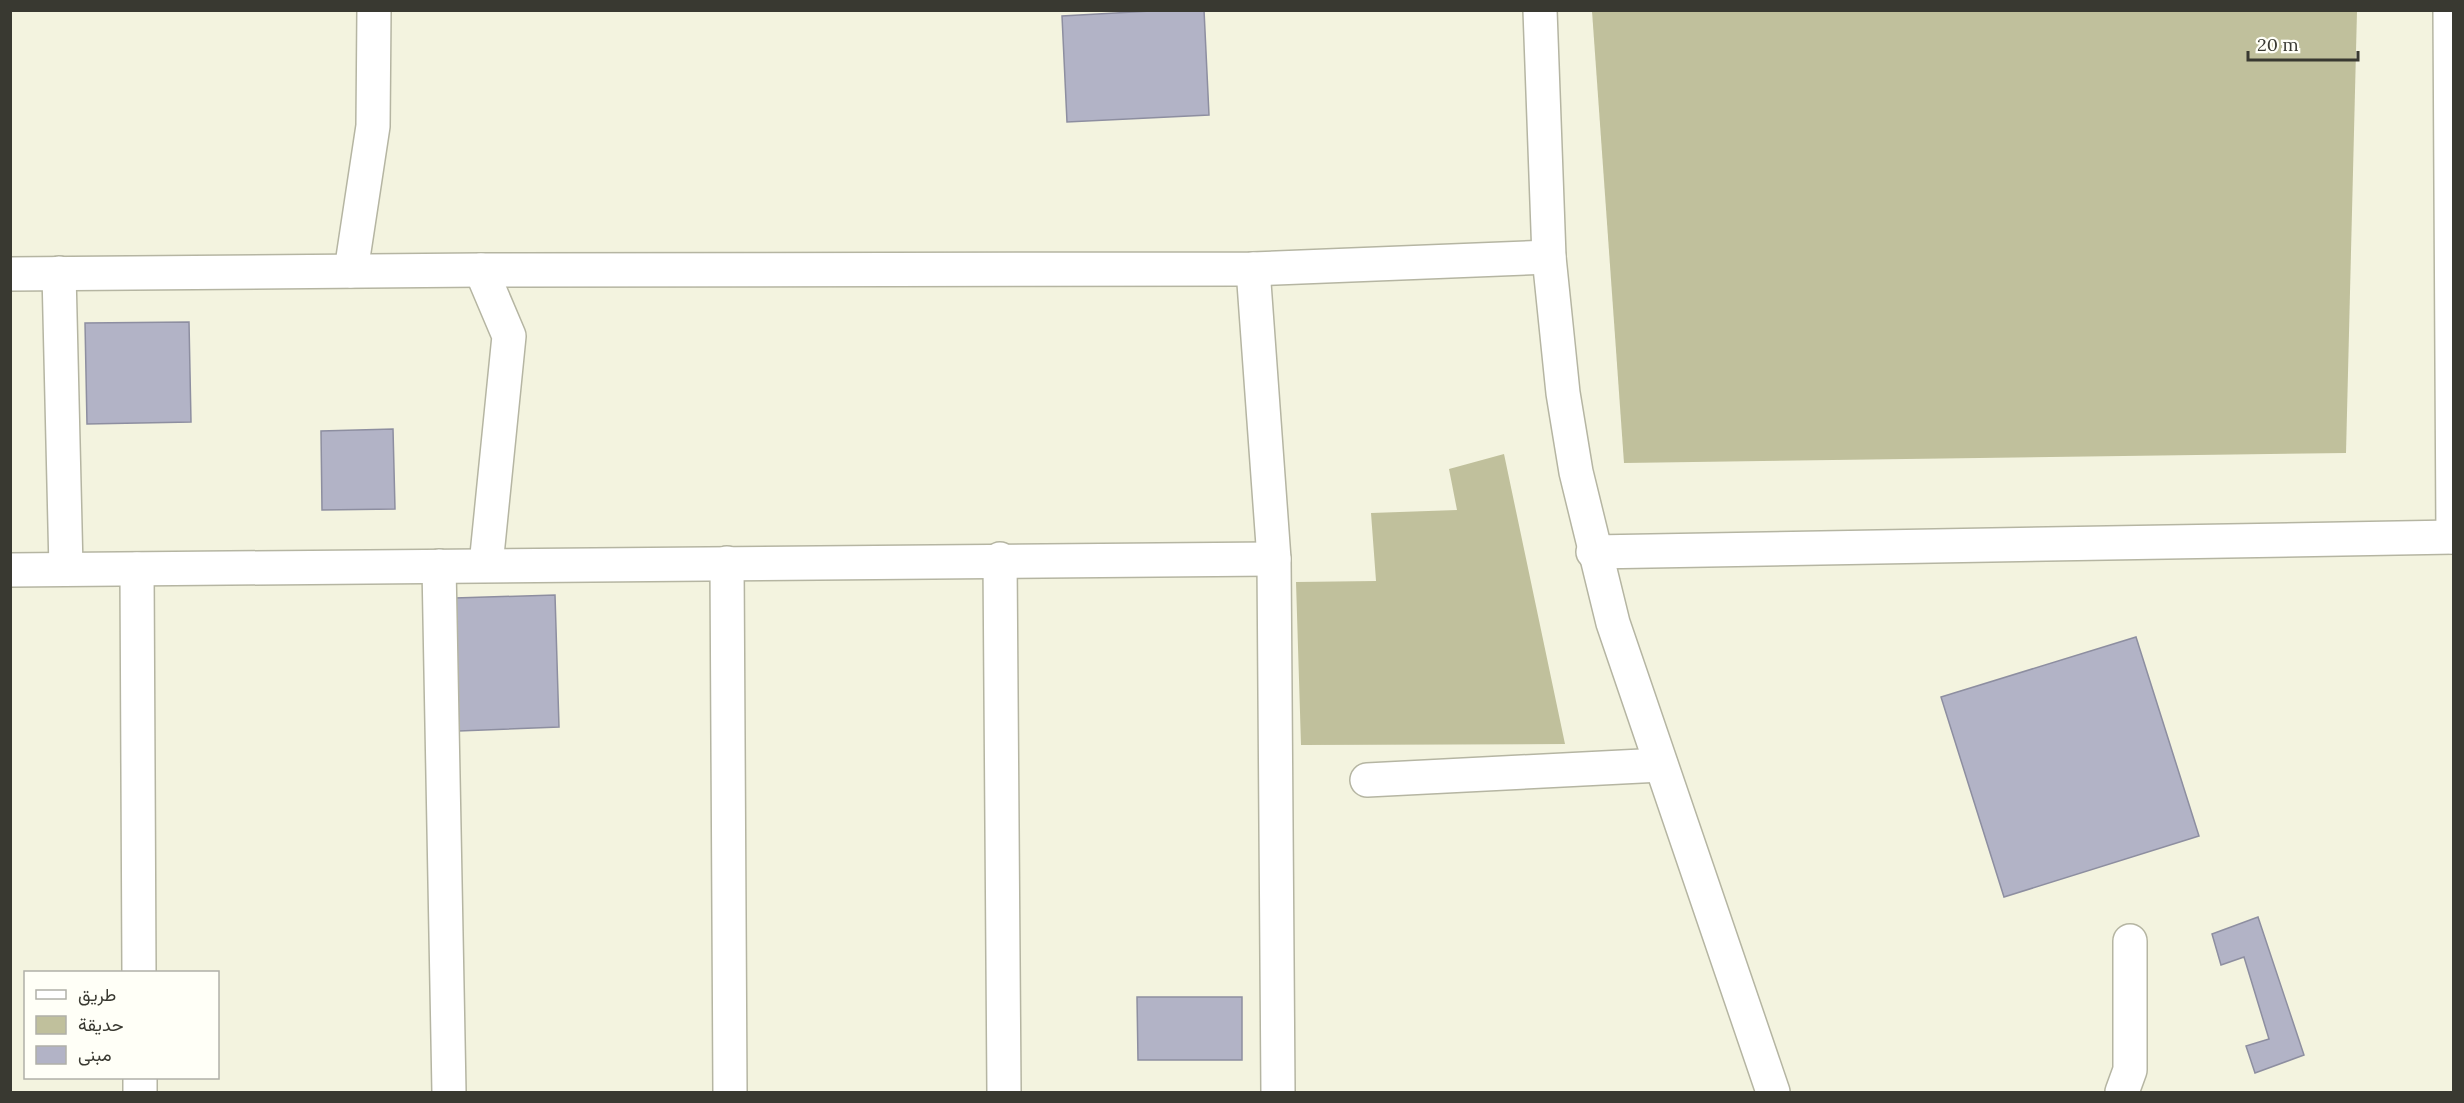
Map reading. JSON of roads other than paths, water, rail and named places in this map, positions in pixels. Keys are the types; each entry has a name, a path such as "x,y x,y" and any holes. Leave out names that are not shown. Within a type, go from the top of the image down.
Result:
{"street":[{"path":"351,272 373,126 374,10"},
{"path":"1540,10 1549,257 1563,393 1576,472 1593,552 1613,623 1773,1092"},
{"path":"1593,552 2453,537 2450,10"},
{"path":"10,274 481,270 1253,269 1549,257"},
{"path":"1253,269 1274,559 1278,1092"},
{"path":"481,270 509,336 486,565"},
{"path":"59,273 66,570"},
{"path":"10,570 1000,559 1274,559"},
{"path":"1000,559 1004,1092"},
{"path":"727,562 730,1092"},
{"path":"439,566 449,1092"},
{"path":"137,569 139,971"},
{"path":"1367,780 1661,765"},
{"path":"2122,1092 2130,1070 2130,941"}]}
